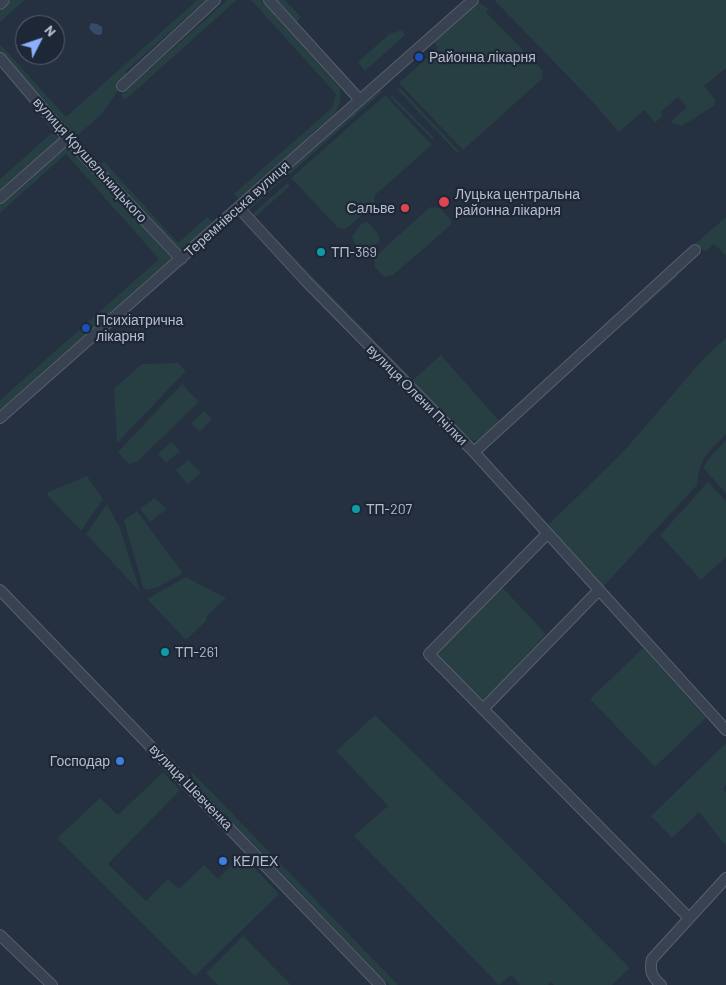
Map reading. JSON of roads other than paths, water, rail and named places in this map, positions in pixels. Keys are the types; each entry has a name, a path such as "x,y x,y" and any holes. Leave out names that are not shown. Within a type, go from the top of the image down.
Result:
{"street":[{"path":"0,4 4,0"},
{"path":"122,86 215,0"},
{"path":"268,0 360,100"},
{"name":"Теремнівська вулиця","path":"0,418 473,0"},
{"name":"вулиця Крушельницького","path":"0,58 68,138 180,259"},
{"path":"0,198 68,138"},
{"name":"вулиця Олени Пчілки","path":"239,208 306,281 474,452 695,250"},
{"path":"474,452 726,730"},
{"path":"547,534 429,654 689,918"},
{"name":"вулиця Шевченка","path":"0,590 380,985"},
{"path":"483,709 598,590"},
{"path":"661,985 652,976 650,967 652,959 726,878"},
{"path":"0,935 52,985"}],"water":[{"path":"91,23 102,27 102,34 98,35 93,32 89,27"}],"place":[{"name":"Районна лікарня","path":"419,57"},
{"name":"Луцька центральна районна лікарня","path":"444,202"},
{"name":"Сальве","path":"405,208"},
{"name":"ТП-369","path":"321,252"},
{"name":"Психіатрична лікарня","path":"86,328"},
{"name":"ТП-207","path":"356,509"},
{"name":"ТП-261","path":"165,652"},
{"name":"Господар","path":"120,761"},
{"name":"КЕЛЕХ","path":"223,861"}]}
